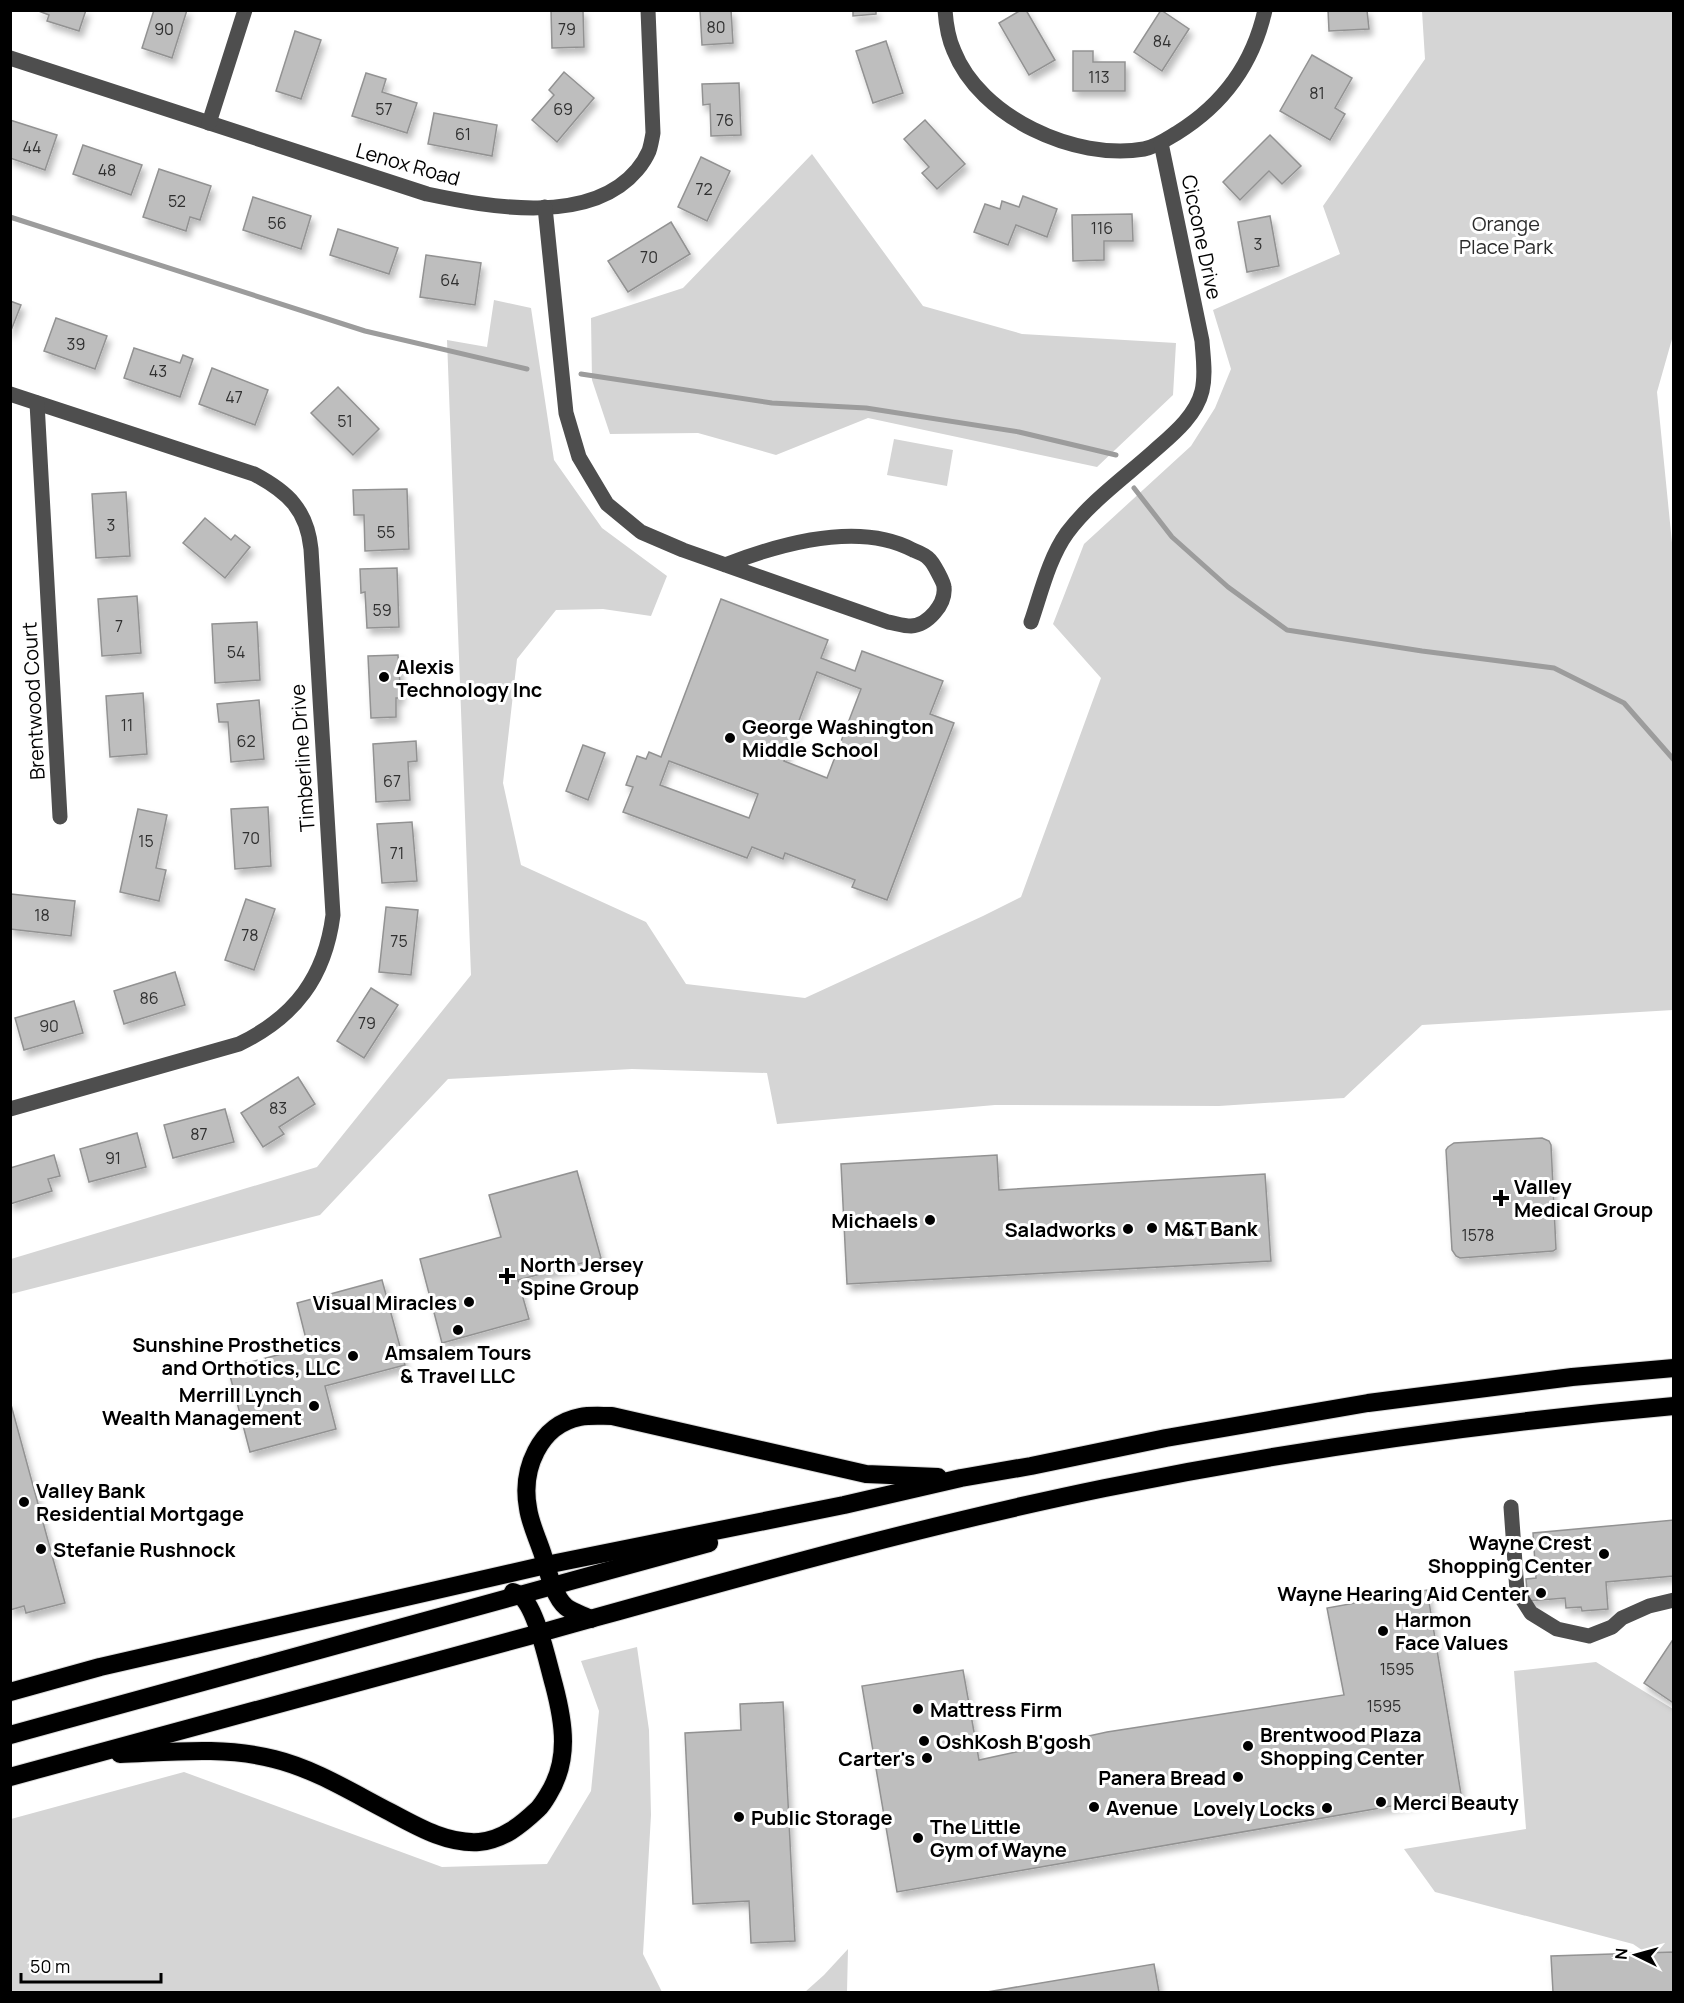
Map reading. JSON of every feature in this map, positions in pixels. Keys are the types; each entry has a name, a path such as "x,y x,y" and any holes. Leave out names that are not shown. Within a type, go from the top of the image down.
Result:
{"highway":[{"path":"10,1692 100,1667 488,1578 843,1505 961,1478 1359,1404 1512,1384 1674,1368"},
{"path":"10,1776 906,1534 1116,1486 1237,1463 1371,1442 1529,1421 1674,1406"},
{"path":"591,1619 565,1606 554,1587 528,1507 529,1467 536,1451 544,1437 554,1428 579,1417 612,1416 866,1474 961,1478"},
{"path":"10,1735 522,1596 843,1505"},
{"path":"88,1755 194,1751 239,1753 273,1758 318,1775 423,1830 459,1841 481,1842 494,1838 522,1825 541,1806 556,1783 561,1765 564,1730 560,1708 531,1612 522,1596 488,1578"}],"street":[{"path":"209,123 245,10"},
{"name":"Lenox Road","path":"10,58 427,194 496,206 545,207 578,204 620,187 643,162 649,151 653,133 648,10"},
{"path":"945,10 947,28 954,52 967,74 984,95 1030,128 1059,140 1099,150 1145,149 1161,143 1205,112 1233,83 1249,58 1260,32 1265,10"},
{"name":"Ciccone Drive","path":"1030,622 1055,556 1066,534 1083,514 1170,436 1193,410 1202,392 1204,369 1202,341 1161,143"},
{"path":"545,207 566,413 579,457 607,504 641,532 725,565 888,622 912,626 930,617 941,603 944,586 929,558 903,544 870,537 825,538 764,550 725,565"},
{"name":"Timberline Drive","path":"10,394 254,474 273,484 290,498 302,514 309,531 311,549 333,915 330,940 321,966 312,981 274,1023 248,1040 10,1109"},
{"name":"Brentwood Court","path":"37,403 60,818"},
{"path":"1511,1507 1517,1591 1531,1613 1557,1629 1588,1636 1612,1627 1622,1618 1649,1606 1674,1600"}],"green space":[{"name":"Orange Place Park","path":"1422,11 1673,11 1674,332 1657,392 1674,563 1673,1010 1422,1025 1344,1098 1219,1106 995,1105 777,1124 767,1073 632,1069 448,1079 320,1215 11,1294 11,1259 317,1167 471,975 447,340 487,347 494,300 531,308 554,460 602,528 667,576 651,616 603,609 556,610 517,659 503,783 521,865 646,922 686,984 805,998 1021,897 1101,678 1053,624 1084,544 1191,446 1215,408 1231,369 1213,310 1340,254 1323,206 1425,59"},
{"path":"812,154 923,306 1022,334 1176,343 1173,395 1097,467 868,418 776,455 698,433 610,434 592,380 591,318 683,288"},
{"path":"894,439 953,450 947,486 887,475"},
{"path":"637,1647 649,1730 651,1815 643,1954 662,1992 11,1992 11,1819 184,1772 442,1867 547,1864 591,1791 599,1711 581,1661"},
{"path":"1596,1662 1673,1709 1673,1971 1633,1944 1435,1892 1404,1849 1526,1829 1514,1671"},
{"path":"848,1949 847,1992 805,1992 824,1975"}],"building":[{"path":"36,10 86,10 79,31 47,21 49,15"},
{"path":"154,10 187,10 172,58 142,48"},
{"path":"551,10 583,10 584,47 552,48"},
{"path":"700,10 731,10 733,43 702,45"},
{"path":"853,10 876,10 876,14 853,16"},
{"path":"1021,10 1026,10 1055,60 1029,75 999,23"},
{"path":"1161,10 1189,29 1162,71 1134,52"},
{"path":"1328,10 1367,10 1369,29 1329,31"},
{"path":"295,31 321,40 301,99 276,91"},
{"path":"886,41 903,93 873,103 856,51"},
{"path":"1073,51 1093,51 1093,62 1125,62 1125,91 1073,91"},
{"path":"1312,55 1352,78 1335,108 1345,114 1330,140 1280,111"},
{"path":"564,72 594,98 557,142 532,120 554,95 549,90"},
{"path":"366,73 386,79 382,92 417,103 407,133 352,116"},
{"path":"739,83 741,135 711,136 710,104 703,105 702,84"},
{"path":"434,113 497,125 492,156 428,144"},
{"path":"10,120 57,135 45,170 10,158"},
{"path":"925,120 965,164 937,189 922,173 929,167 904,139"},
{"path":"1270,135 1301,166 1282,184 1269,171 1240,200 1223,182"},
{"path":"83,145 142,165 131,195 73,174"},
{"path":"701,157 730,171 707,221 678,207"},
{"path":"159,169 211,186 200,220 190,217 186,231 143,217"},
{"path":"1023,196 1057,209 1047,237 1016,225 1008,245 974,232 985,204 1000,209 1002,201 1019,207"},
{"path":"253,197 311,216 301,249 243,230"},
{"path":"1132,214 1133,241 1104,241 1104,260 1073,261 1072,215"},
{"path":"1270,216 1279,266 1247,272 1238,222"},
{"path":"671,222 690,254 628,292 608,261"},
{"path":"338,229 398,248 389,274 330,255"},
{"path":"426,255 481,263 475,305 420,297"},
{"path":"10,301 21,305 10,333"},
{"path":"56,318 107,336 95,369 44,351"},
{"path":"134,348 180,363 183,355 193,359 180,397 124,378"},
{"path":"212,368 268,390 255,425 199,404"},
{"path":"338,387 379,429 353,455 311,413"},
{"path":"407,489 409,549 365,551 364,515 354,515 353,490"},
{"path":"126,492 130,556 96,558 92,494"},
{"path":"205,518 231,540 235,535 250,547 225,578 183,543"},
{"path":"397,568 399,627 367,628 365,592 361,593 360,569"},
{"path":"137,596 141,653 102,656 98,599"},
{"name":"George Washington Middle School","path":"721,599 828,640 821,658 855,671 862,651 943,681 930,714 954,723 887,900 852,887 855,880 785,853 783,859 752,847 747,858 623,812 633,787 626,785 637,756 646,759 649,752 661,757","holes":["817,672 861,689 827,778 784,761","669,761 758,794 749,818 660,785"]},
{"path":"257,622 260,680 215,683 212,624"},
{"name":"Alexis Technology Inc","path":"398,655 401,698 396,698 396,717 371,718 368,656"},
{"path":"143,693 147,754 110,757 106,696"},
{"path":"259,700 264,759 231,762 228,722 219,722 217,704"},
{"path":"416,741 417,761 408,762 410,800 376,802 373,744"},
{"path":"583,745 605,753 588,800 566,791"},
{"path":"268,807 271,866 235,869 231,809"},
{"path":"138,809 167,815 156,868 166,870 159,901 120,892"},
{"path":"412,822 417,881 382,883 377,824"},
{"path":"11,894 75,901 71,936 10,929"},
{"path":"246,899 275,909 254,970 225,960"},
{"path":"386,907 418,910 411,975 379,972"},
{"path":"175,972 185,1005 124,1024 114,991"},
{"path":"371,988 398,1005 364,1058 337,1041"},
{"path":"74,1001 83,1033 24,1050 15,1018"},
{"path":"298,1077 315,1104 279,1127 284,1134 263,1147 241,1113"},
{"path":"225,1109 234,1142 173,1158 164,1125"},
{"path":"137,1133 146,1167 89,1182 80,1149"},
{"name":"Valley Medical Group","path":"1542,1138 1549,1141 1551,1145 1556,1249 1460,1258 1456,1256 1452,1250 1446,1150 1448,1147 1454,1143"},
{"path":"54,1155 60,1176 48,1179 52,1191 10,1204 10,1168"},
{"path":"997,1155 999,1190 1265,1174 1271,1261 847,1284 841,1164"},
{"path":"577,1171 601,1258 518,1280 529,1319 442,1343 420,1259 501,1237 489,1195"},
{"path":"382,1280 405,1365 325,1386 336,1429 250,1452 228,1368 308,1347 297,1303"},
{"name":"Valley Bank Residential Mortgage","path":"10,1401 65,1603 26,1613 24,1606 10,1610"},
{"name":"Wayne Crest Shopping Center","path":"1674,1520 1674,1576 1606,1582 1608,1609 1582,1611 1581,1607 1566,1608 1565,1598 1528,1601 1526,1579 1536,1578 1533,1533"},
{"name":"Brentwood Plaza Shopping Center","path":"1427,1590 1461,1794 897,1892 862,1686 963,1670 979,1760 1107,1732 1344,1695 1327,1608"},
{"path":"1674,1638 1674,1699 1672,1702 1644,1683"},
{"name":"Public Storage","path":"783,1702 795,1941 751,1943 749,1901 693,1904 685,1733 741,1730 740,1704"},
{"path":"1674,1952 1674,1992 1553,1992 1551,1956"},
{"path":"1154,1964 1159,1992 987,1992"}],"waterway":[{"path":"10,217 365,331 527,369"},
{"path":"581,374 772,403 866,408 1019,432 1116,455"},
{"path":"1134,488 1172,537 1228,587 1287,630 1554,668 1624,703 1674,760"}],"place":[{"name":"Alexis Technology Inc","path":"384,677"},
{"name":"George Washington Middle School","path":"730,738"},
{"name":"Valley Medical Group","path":"1501,1198"},
{"name":"Michaels","path":"930,1220"},
{"name":"M&T Bank","path":"1152,1228"},
{"name":"Saladworks","path":"1128,1229"},
{"name":"North Jersey Spine Group","path":"507,1276"},
{"name":"Visual Miracles","path":"469,1302"},
{"name":"Amsalem Tours & Travel LLC","path":"458,1330"},
{"name":"Sunshine Prosthetics and Orthotics, LLC","path":"353,1356"},
{"name":"Merrill Lynch Wealth Management","path":"314,1406"},
{"name":"Valley Bank Residential Mortgage","path":"24,1502"},
{"name":"Stefanie Rushnock","path":"41,1549"},
{"name":"Wayne Crest Shopping Center","path":"1604,1554"},
{"name":"Wayne Hearing Aid Center","path":"1541,1593"},
{"name":"Harmon Face Values","path":"1383,1631"},
{"name":"Mattress Firm","path":"918,1709"},
{"name":"OshKosh B'gosh","path":"924,1741"},
{"name":"Brentwood Plaza Shopping Center","path":"1248,1746"},
{"name":"Carter's","path":"927,1758"},
{"name":"Panera Bread","path":"1238,1777"},
{"name":"Merci Beauty","path":"1381,1802"},
{"name":"Avenue","path":"1094,1807"},
{"name":"Lovely Locks","path":"1327,1808"},
{"name":"Public Storage","path":"739,1817"},
{"name":"The Little Gym of Wayne","path":"918,1838"}]}
